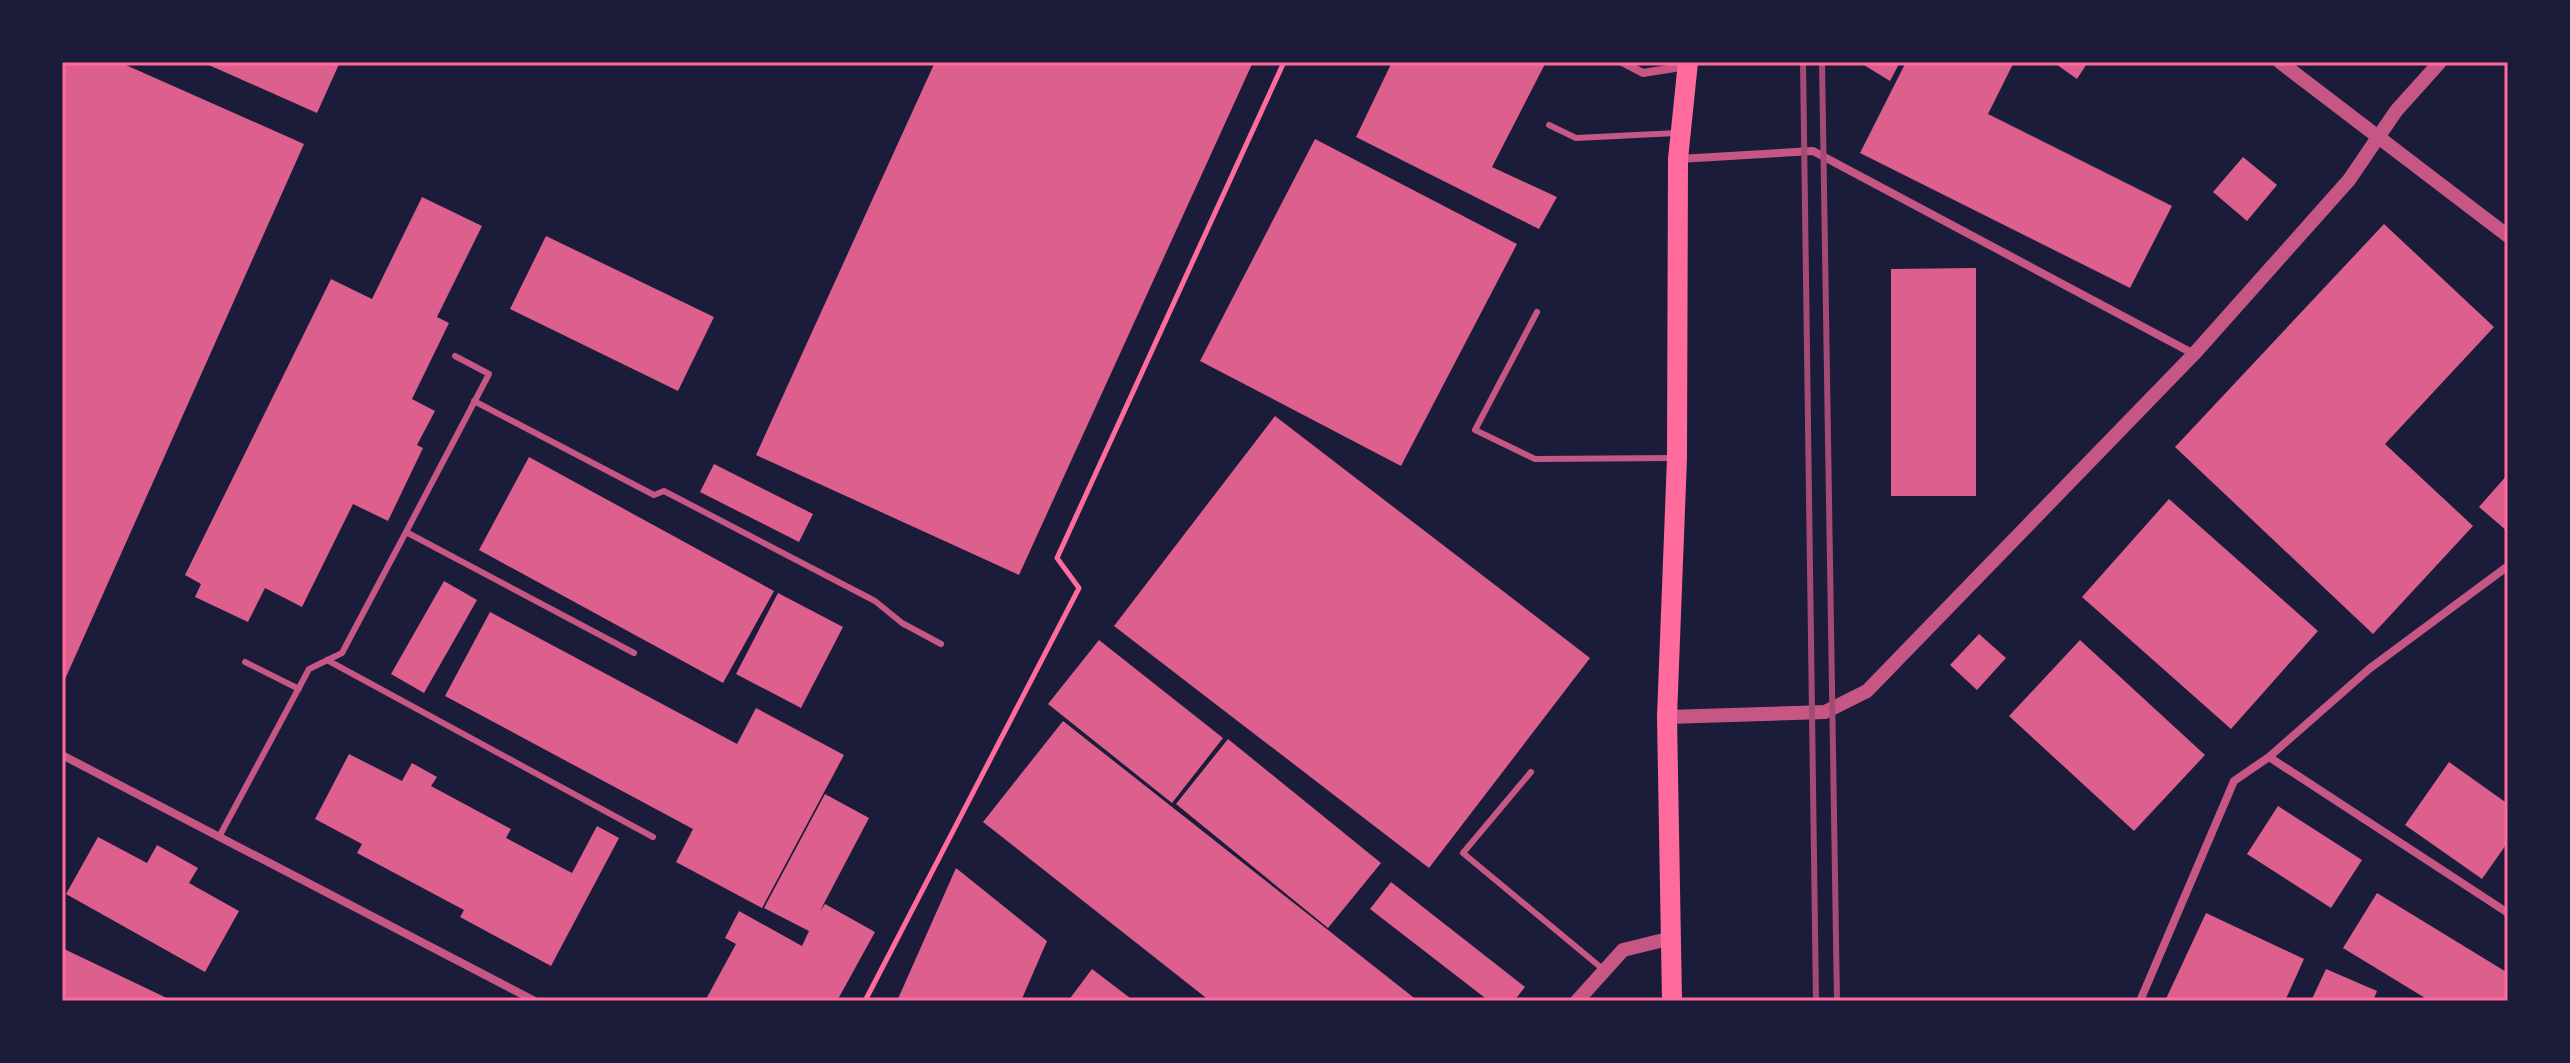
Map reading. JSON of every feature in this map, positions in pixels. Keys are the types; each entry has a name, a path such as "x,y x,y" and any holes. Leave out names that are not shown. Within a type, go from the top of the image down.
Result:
{"main road":[{"path":"1672,1001 1667,717 1677,458 1678,159 1688,63"}],"street":[{"path":"1622,62 1643,73 1688,63"},
{"path":"2280,62 2508,236"},
{"path":"1667,717 1825,712 1867,691 2194,354 2349,180 2396,111 2440,62"},
{"path":"1678,159 1813,151 2194,354"},
{"path":"2140,1001 2234,781 2269,757 2369,669 2508,566"},
{"path":"62,755 535,1001"},
{"path":"2269,757 2508,913"},
{"path":"1577,1001 1623,950 1672,938"}],"lane":[{"path":"1549,125 1576,138 1681,133"},
{"path":"1537,312 1475,430 1535,459 1677,458"},
{"path":"219,837 309,669 342,653 489,374 455,356"},
{"path":"474,401 654,495 664,491 875,601 902,623 941,644"},
{"path":"406,532 634,653"},
{"path":"327,660 653,837"},
{"path":"245,662 299,689"},
{"path":"1531,772 1463,853 1604,970"}],"path":[{"path":"865,1001 1079,588 1057,558 1284,62"}],"building":[{"path":"62,62 119,62 304,144 62,686"},
{"path":"202,62 340,62 317,113"},
{"path":"935,62 1253,62 1019,575 756,455"},
{"path":"1392,62 1546,62 1492,167 1557,197 1539,229 1356,137"},
{"path":"1859,62 1900,62 1890,81"},
{"path":"1906,62 2014,62 1988,114 2172,206 2130,288 1860,153"},
{"path":"2053,62 2088,62 2077,79"},
{"path":"1315,139 1517,244 1401,466 1200,361"},
{"path":"2243,157 2277,185 2247,221 2213,192"},
{"path":"422,197 482,226 437,317 449,323 412,399 435,411 417,445 423,448 388,521 353,504 302,607 265,588 248,622 195,597 201,584 185,575 331,279 372,299"},
{"path":"2384,224 2494,327 2385,444 2473,526 2373,634 2175,447"},
{"path":"546,236 714,317 678,391 510,309"},
{"path":"1976,268 1976,496 1891,496 1891,269"},
{"path":"1275,416 1590,658 1429,868 1114,626"},
{"path":"529,457 774,591 723,683 479,550"},
{"path":"714,464 813,514 799,542 700,492"},
{"path":"2508,474 2508,530 2507,531 2479,507"},
{"path":"2169,499 2318,631 2231,729 2082,597"},
{"path":"444,581 477,600 424,693 391,674"},
{"path":"778,593 843,627 801,708 736,674"},
{"path":"490,612 737,744 756,708 844,755 762,908 676,862 693,829 445,696"},
{"path":"1979,634 2006,658 1977,690 1950,665"},
{"path":"1099,640 1223,738 1172,803 1048,704"},
{"path":"2080,640 2205,755 2134,831 2009,716"},
{"path":"1063,721 1418,1001 1210,1001 983,822"},
{"path":"1228,739 1381,863 1328,928 1176,804"},
{"path":"349,754 402,781 412,763 437,777 431,786 511,829 506,838 572,873 597,826 619,838 551,966 460,917 464,910 357,853 362,844 315,819"},
{"path":"2449,762 2508,804 2508,842 2482,879 2405,825"},
{"path":"825,794 869,818 820,911 825,904 875,932 837,1001 705,1001 736,944 725,938 739,911 802,946 809,931 764,908"},
{"path":"2278,806 2362,860 2331,908 2247,854"},
{"path":"98,837 147,863 157,845 198,868 189,883 239,911 205,972 66,894"},
{"path":"956,868 1047,941 1021,1001 897,1001"},
{"path":"1391,882 1525,987 1514,1001 1489,1001 1370,909"},
{"path":"2377,893 2508,973 2508,1001 2430,1001 2343,948"},
{"path":"2206,913 2304,959 2285,1001 2165,1001"},
{"path":"62,948 173,1001 62,1001"},
{"path":"1092,969 1134,1001 1068,1001"},
{"path":"2326,969 2377,991 2373,1001 2311,1001"}],"railway":[{"path":"1803,62 1816,1001"},
{"path":"1822,62 1837,1001"}]}
